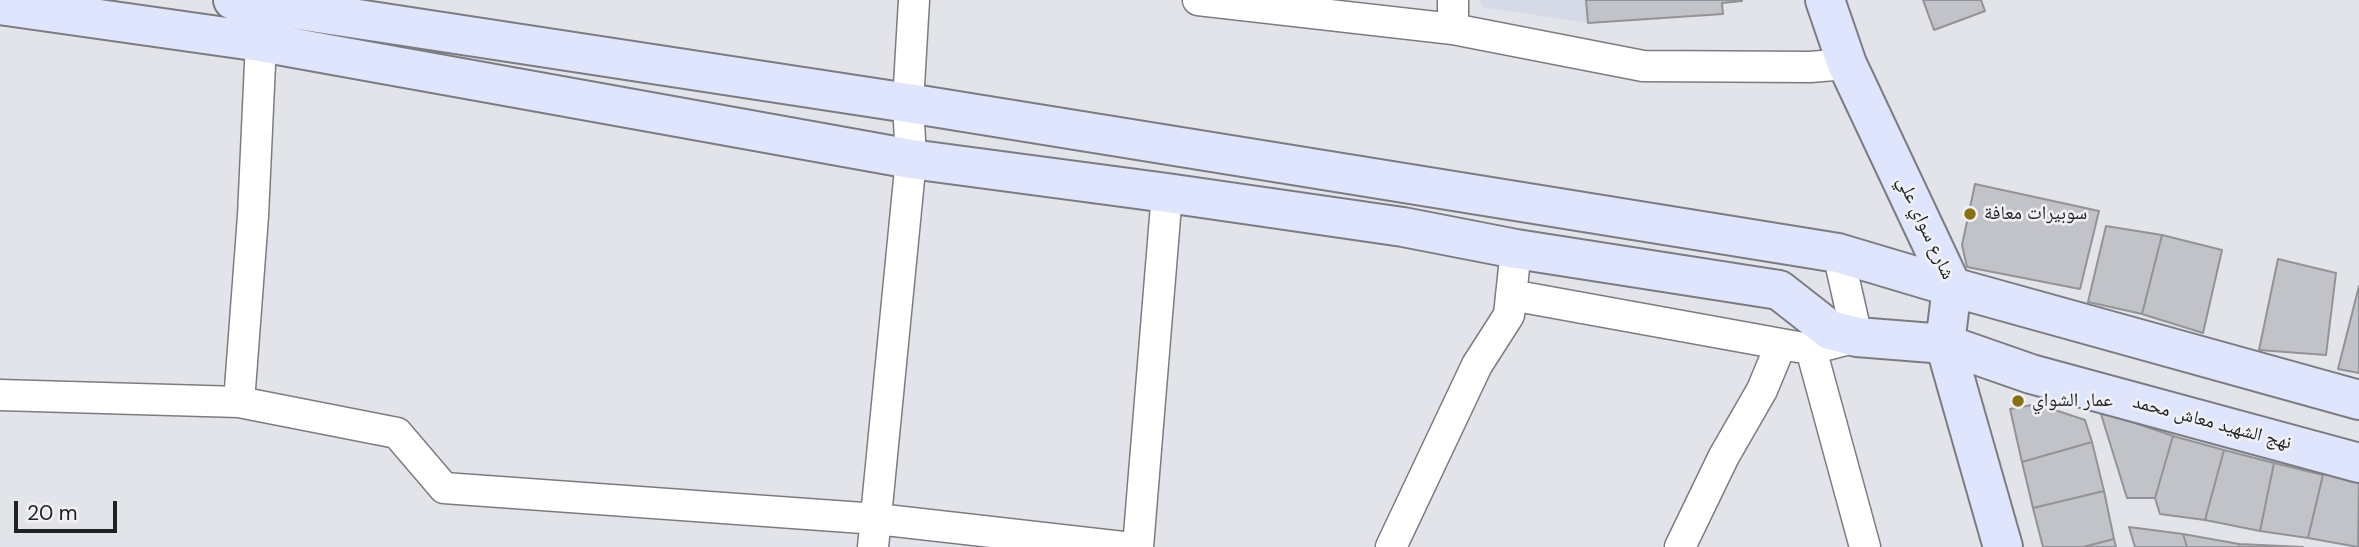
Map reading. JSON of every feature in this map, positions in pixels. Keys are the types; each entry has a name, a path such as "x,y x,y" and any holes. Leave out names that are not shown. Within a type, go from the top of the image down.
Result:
{"main road":[{"path":"233,0 908,103 1838,253 2359,400"},
{"name":"شارع سواي علي","path":"1825,0 1847,64 1952,287 1945,344 2003,547"},
{"name":"نهج الشهيد معاش محمد","path":"0,5 261,42 911,159 1403,227 1779,290 1830,330 1857,337 1945,344 2031,374 2359,463"}],"street":[{"path":"875,533 911,159 908,103 914,0"},
{"path":"1198,0 1453,14 1643,66 1810,67 1847,64"},
{"path":"239,402 253,216 261,42"},
{"path":"1138,547 1167,193"},
{"path":"1391,547 1478,365 1509,315 1516,248"},
{"path":"1511,295 1811,349 1857,337 1838,253"},
{"path":"1680,547 1724,456 1762,390 1781,344"},
{"path":"1811,349 1865,547"},
{"path":"0,395 239,402 397,433 443,488 875,533 1123,547"}],"shaded area":[{"path":"1480,0 1742,1 1723,3 1723,14 1588,23 1481,7"}],"building":[{"path":"1586,0 1742,1 1722,3 1723,14 1588,23"},
{"path":"1923,0 1981,0 1985,11 1934,30"},
{"path":"1975,184 2099,211 2080,289 1967,267 1962,245"},
{"path":"2106,226 2162,235 2142,314 2088,302"},
{"path":"2162,235 2222,250 2203,333 2142,314"},
{"path":"2278,259 2336,273 2326,355 2259,350"},
{"path":"2359,286 2359,373 2338,369"},
{"path":"2037,404 2085,420 2092,442 2022,462 2010,409"},
{"path":"2100,411 2173,436 2155,498 2127,498"},
{"path":"2173,436 2224,450 2205,520 2160,514 2155,498"},
{"path":"2092,442 2104,491 2033,508 2022,462"},
{"path":"2224,450 2274,463 2260,531 2205,520"},
{"path":"2274,463 2323,475 2308,538 2260,531"},
{"path":"2325,466 2359,476 2358,547 2308,538"},
{"path":"2104,491 2114,539 2083,547 2043,547 2033,508"},
{"path":"2129,527 2183,534 2187,547 2135,547"},
{"path":"2183,534 2239,544 2240,547 2187,547"},
{"path":"2114,539 2116,547 2083,547"},
{"path":"2239,544 2303,547 2240,547"}],"place":[{"name":"سوبيرات معافة","path":"1970,214"},
{"name":"عمار الشواي","path":"2018,401"}]}
